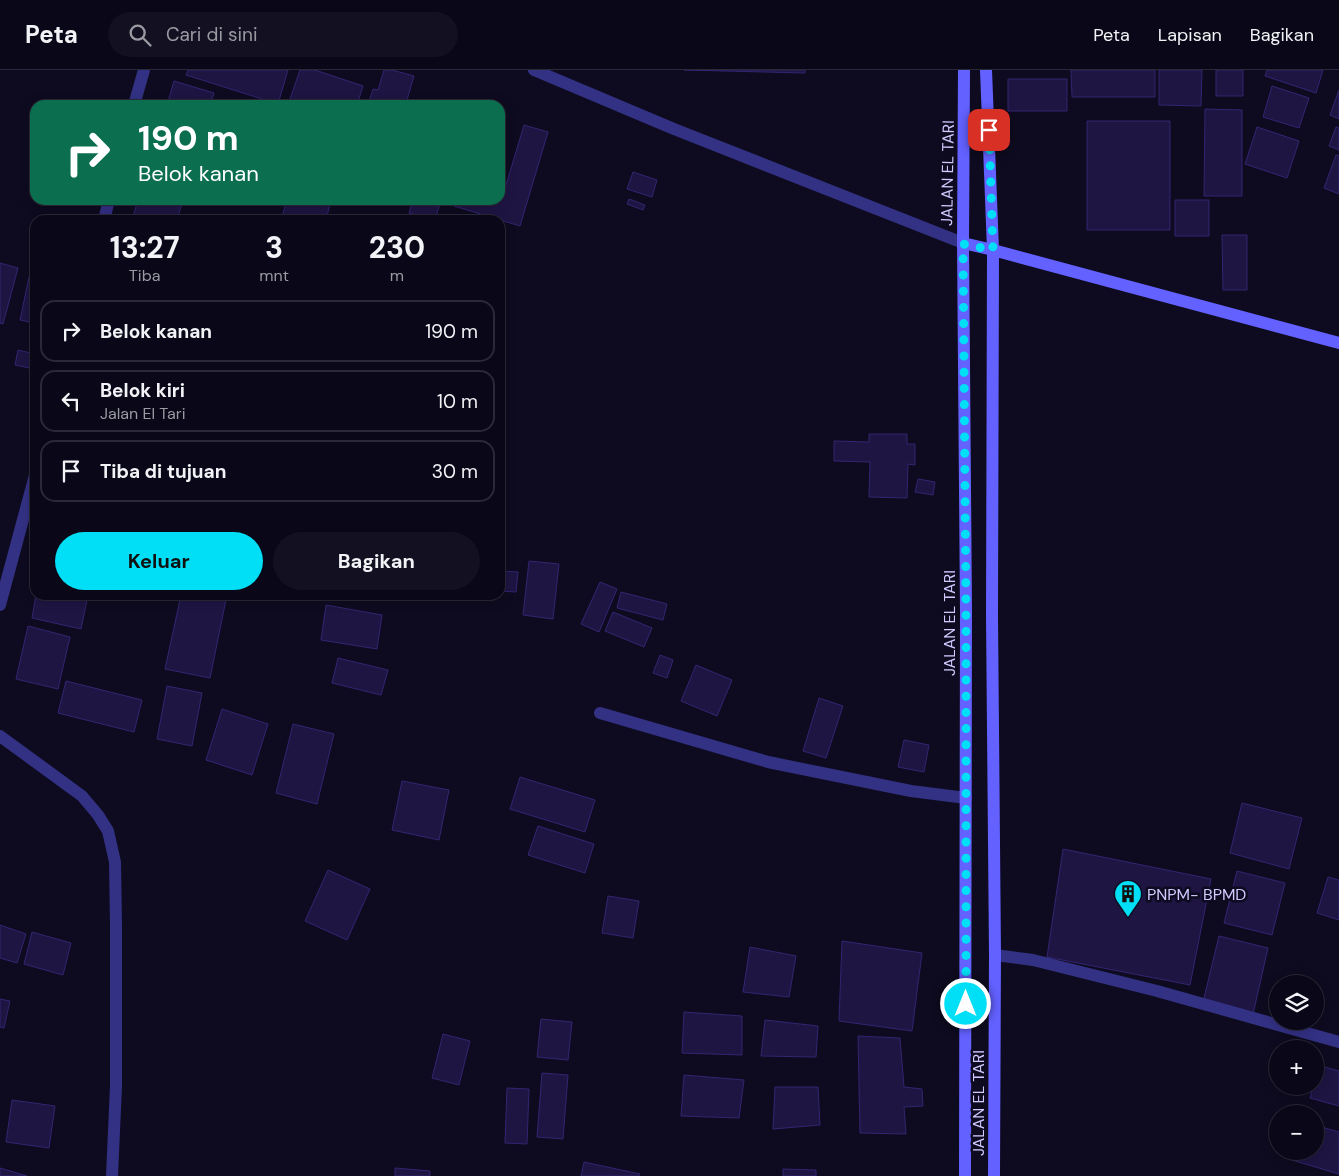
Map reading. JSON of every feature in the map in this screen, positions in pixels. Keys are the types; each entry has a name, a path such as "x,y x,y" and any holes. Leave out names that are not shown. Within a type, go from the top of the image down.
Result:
{"street":[{"path":"135,100 144,70"},
{"path":"534,70 963,244 993,250 1339,343"},
{"name":"JALAN EL TARI","path":"964,70 965,1176"},
{"name":"JALAN EL TARI","path":"986,70 993,250 994,1176"},
{"path":"0,605 30,494"},
{"path":"600,713 768,762 910,791 966,798"},
{"path":"0,736 82,796 98,814 108,831 115,862 116,926 116,1086 112,1176"},
{"path":"995,955 1033,960 1157,991 1339,1042"}],"building":[{"path":"188,70 288,70 279,100 265,100 186,75"},
{"path":"300,70 315,70 363,86 359,100 290,99"},
{"path":"384,70 392,70 414,76 407,100 370,100 373,89 378,90"},
{"path":"684,70 805,70 805,73"},
{"path":"1071,70 1155,70 1155,97 1072,97"},
{"path":"1159,70 1202,70 1201,106 1159,105"},
{"path":"1216,70 1243,70 1243,96 1216,96"},
{"path":"1267,70 1323,70 1316,93 1265,76"},
{"path":"1008,79 1067,79 1067,111 1008,111"},
{"path":"174,81 214,93 212,100 168,100"},
{"path":"1272,86 1309,98 1299,128 1263,117"},
{"path":"1339,90 1339,119 1330,115"},
{"path":"1205,109 1242,110 1242,196 1204,196"},
{"path":"1087,121 1170,121 1170,230 1087,230"},
{"path":"524,125 548,132 520,226 505,221 505,215 484,215 454,206 505,205 505,189"},
{"path":"1257,127 1299,141 1287,178 1245,164"},
{"path":"1336,127 1339,128 1339,150 1329,146"},
{"path":"1336,155 1339,156 1339,194 1324,188"},
{"path":"633,172 657,180 652,197 627,189"},
{"path":"629,199 645,205 643,210 627,204"},
{"path":"1175,200 1209,200 1209,236 1175,236"},
{"path":"136,205 181,205 178,215 134,215"},
{"path":"286,205 330,205 327,215 282,215"},
{"path":"411,205 440,205 436,215 409,213"},
{"path":"1222,235 1247,235 1247,290 1223,290"},
{"path":"0,263 18,268 3,324 0,323"},
{"path":"29,277 30,277 30,322 20,320"},
{"path":"18,350 30,353 30,368 15,365"},
{"path":"869,434 907,434 907,444 915,444 915,465 908,464 907,498 869,497 870,462 834,461 834,441 869,442"},
{"path":"918,479 935,482 933,495 915,492"},
{"path":"529,561 559,564 553,619 523,615"},
{"path":"505,571 518,572 516,592 505,591"},
{"path":"600,582 617,589 599,632 581,624"},
{"path":"621,592 667,604 663,620 617,608"},
{"path":"35,600 87,600 81,629 32,618"},
{"path":"180,600 226,600 210,678 165,669"},
{"path":"326,605 382,615 377,649 321,640"},
{"path":"613,612 652,628 644,647 605,631"},
{"path":"28,626 70,637 58,689 16,679"},
{"path":"660,655 673,660 667,678 653,673"},
{"path":"338,658 388,670 381,695 332,683"},
{"path":"696,665 732,680 717,716 681,701"},
{"path":"66,681 142,700 134,732 58,713"},
{"path":"167,686 202,693 192,746 157,739"},
{"path":"819,698 843,706 826,758 803,751"},
{"path":"222,709 268,724 252,775 206,760"},
{"path":"293,724 334,734 317,804 276,793"},
{"path":"904,740 929,745 924,772 898,767"},
{"path":"520,777 595,800 585,832 510,809"},
{"path":"402,781 449,790 439,840 392,830"},
{"path":"1242,803 1302,818 1289,869 1230,853"},
{"path":"538,826 594,844 585,873 528,855"},
{"name":"PNPM- BPMD","path":"1063,849 1211,879 1190,985 1047,957"},
{"path":"328,870 370,889 347,940 305,921"},
{"path":"1237,871 1285,883 1272,935 1224,923"},
{"path":"1328,877 1339,880 1339,920 1317,913"},
{"path":"608,896 639,901 633,938 602,933"},
{"path":"0,925 26,934 17,963 0,958"},
{"path":"32,932 71,943 63,975 24,964"},
{"path":"1219,936 1268,948 1253,1014 1203,1002"},
{"path":"842,941 922,953 912,1031 839,1021"},
{"path":"750,947 796,956 789,997 743,992"},
{"path":"0,999 10,1001 4,1028 0,1027"},
{"path":"684,1012 742,1016 742,1055 682,1053"},
{"path":"541,1019 572,1022 568,1060 537,1057"},
{"path":"765,1020 818,1026 816,1057 761,1056"},
{"path":"443,1034 470,1041 459,1085 432,1078"},
{"path":"858,1036 900,1038 904,1087 922,1089 923,1106 904,1107 906,1134 860,1133"},
{"path":"1324,1067 1339,1071 1339,1106 1310,1098 1311,1095 1324,1095"},
{"path":"542,1073 568,1075 563,1139 537,1137"},
{"path":"684,1075 744,1080 739,1118 681,1116"},
{"path":"775,1087 818,1087 820,1125 773,1129"},
{"path":"507,1088 529,1089 527,1144 505,1143"},
{"path":"12,1100 55,1106 49,1148 6,1142"},
{"path":"1324,1128 1339,1132 1339,1174 1292,1160 1324,1160"},
{"path":"584,1162 640,1174 639,1176 581,1176"},
{"path":"0,1168 27,1176 0,1176"},
{"path":"395,1168 430,1171 430,1176 395,1176"},
{"path":"783,1169 816,1170 816,1176 783,1176"}],"place":[{"name":"PNPM- BPMD","path":"1128,918"}],"route":[{"path":"966,1004 966,611 963,244 993,250 989,130"}]}
